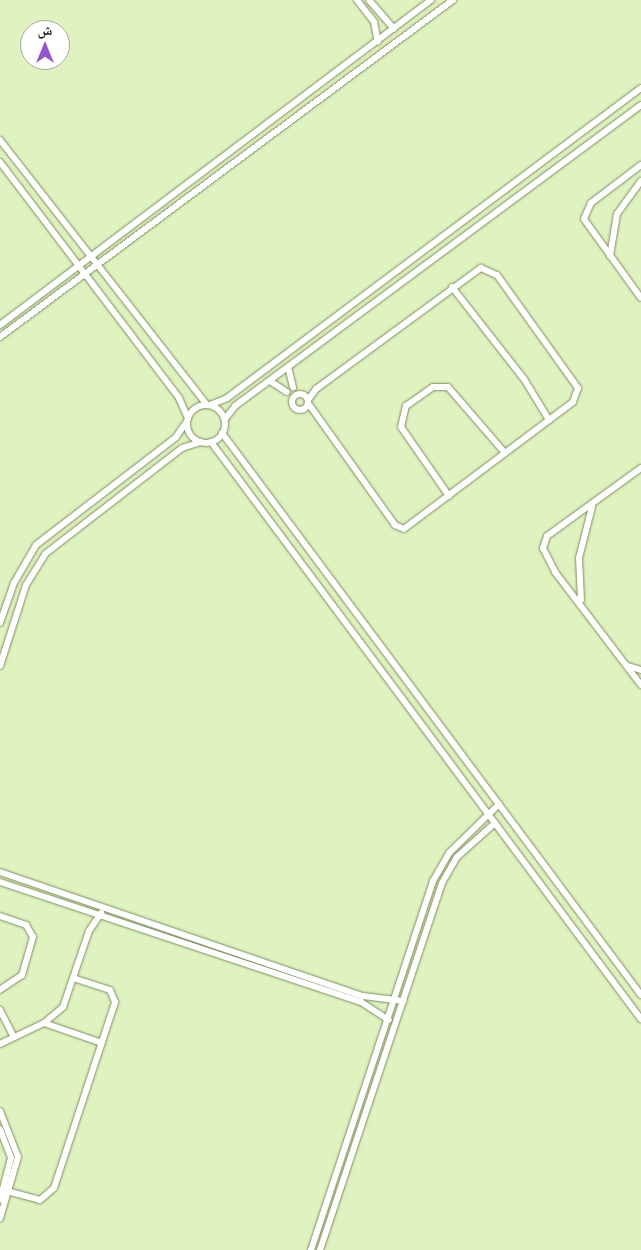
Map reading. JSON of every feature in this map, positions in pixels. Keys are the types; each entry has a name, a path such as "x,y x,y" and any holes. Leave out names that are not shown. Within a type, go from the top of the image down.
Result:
{"street":[{"path":"357,0 374,22 378,42"},
{"path":"369,0 394,29"},
{"path":"0,325 378,42 431,0"},
{"path":"0,336 453,0"},
{"path":"0,624 14,583 36,545 176,437 195,408 208,405 235,392 641,88"},
{"path":"0,666 26,585 45,554 182,448 201,442 211,442 222,433 224,419 270,380 641,105"},
{"path":"0,140 208,405 224,419"},
{"path":"0,162 179,398 190,434 201,442"},
{"path":"641,165 591,203 585,213 586,225 641,298"},
{"path":"610,256 616,214 641,182"},
{"path":"270,380 308,402 313,416 397,527 406,528 576,399 575,379 495,273 478,269 316,389 308,402 301,409"},
{"path":"452,287 528,384 549,420"},
{"path":"288,367 294,393 293,407 313,416"},
{"path":"449,496 401,427 400,418 406,406 433,387 448,387 505,453"},
{"path":"294,393 316,389"},
{"path":"222,433 641,995"},
{"path":"211,442 641,1019"},
{"path":"641,468 544,542 555,572 581,600 641,685"},
{"path":"581,600 579,558 592,507"},
{"path":"626,664 641,670"},
{"path":"311,1250 436,874 488,813 499,804"},
{"path":"320,1250 445,876 462,852 496,823"},
{"path":"0,872 363,996 404,1001"},
{"path":"0,882 361,1002 396,1023"},
{"path":"0,1044 44,1023 63,1007 89,931 90,912 93,904"},
{"path":"89,931 103,907"},
{"path":"0,916 26,925 33,942 22,976 0,990"},
{"path":"7,1191 40,1200 52,1194 102,1043 115,998 110,990 74,978"},
{"path":"0,1010 14,1037"},
{"path":"44,1023 102,1043"},
{"path":"0,1112 18,1157 0,1218"},
{"path":"0,1129 11,1158 7,1191 0,1200"}]}
